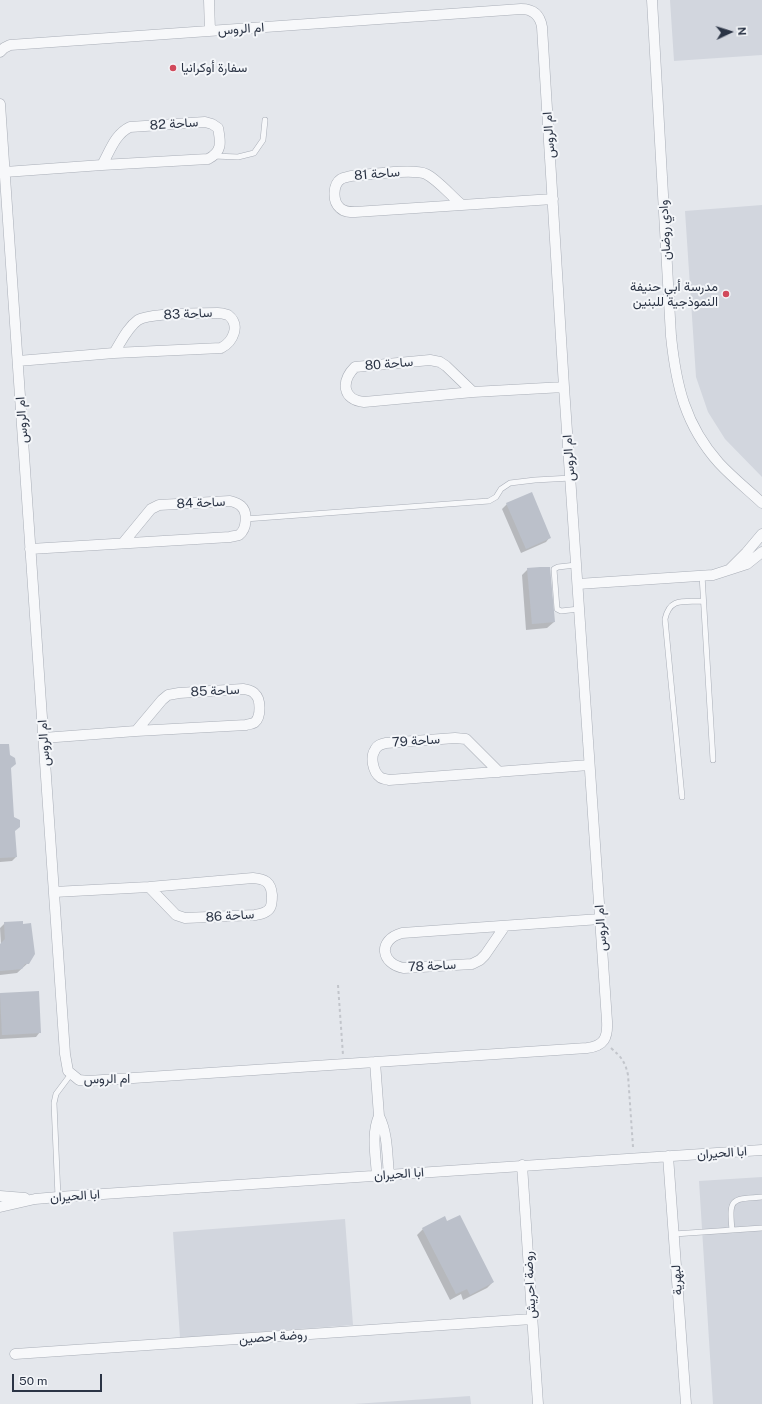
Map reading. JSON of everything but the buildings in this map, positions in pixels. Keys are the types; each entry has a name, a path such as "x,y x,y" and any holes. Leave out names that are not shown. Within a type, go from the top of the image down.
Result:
{"street":[{"name":"وادي روضان","path":"652,0 671,336 674,366 679,389 688,416 719,463 762,503"},
{"name":"ام الروس","path":"208,1 210,31"},
{"name":"ام الروس","path":"0,52 10,45 521,9 528,9 539,16 542,26 564,387 608,1026 606,1037 603,1042 594,1047 587,1048 88,1081 79,1080 68,1071 65,1054 0,104"},
{"name":"ساحة 82","path":"102,164 118,135 130,127 205,122 212,124 218,128 220,144 218,151 214,156"},
{"path":"5,172 102,164 208,159 214,156"},
{"name":"ساحة 81","path":"462,205 433,179 425,174 415,171 342,178 336,184 334,194 336,203 340,208 347,212 462,205 553,199"},
{"name":"ساحة 83","path":"18,361 114,353 221,348 231,341 234,335 234,328 232,320 227,314 218,313 151,316 138,320 129,328 114,353"},
{"name":"ساحة 80","path":"473,392 446,366 440,362 430,360 355,367 350,372 346,380 347,392 357,401 364,402 473,392 564,387"},
{"name":"ساحة 84","path":"123,543 151,509 159,505 230,501 237,502 243,507 245,519"},
{"path":"30,549 230,537 239,535 244,530 245,519"},
{"path":"729,570 762,534"},
{"path":"578,584 719,573 747,564 762,552"},
{"name":"ساحة 85","path":"43,738 246,725 257,721 259,702 257,695 251,691 243,689 168,695 136,731"},
{"name":"ساحة 79","path":"499,772 466,739 455,738 386,743 380,745 375,750 373,757 376,774 381,778 389,780 499,772 589,765"},
{"name":"ساحة 86","path":"54,892 149,887 253,878 262,879 269,883 272,889 272,899 270,908 264,913 256,915 185,918 176,915 149,887"},
{"name":"ساحة 78","path":"505,926 485,955 480,960 472,964 404,968 396,967 389,961 386,954 385,946 388,940 393,935 402,933 600,919"},
{"path":"375,1062 379,1116 385,1133 388,1175"},
{"path":"377,1176 375,1132 376,1123 379,1116"},
{"name":"ابا الحيران","path":"0,1207 35,1199 58,1197 762,1150"},
{"name":"لبهرية","path":"668,1156 686,1404"},
{"name":"روضة احريش","path":"522,1165 538,1404"},
{"name":"ابا الحيران","path":"0,1196 35,1199"},
{"name":"روضة احصين","path":"15,1354 532,1319"}],"lane":[{"path":"214,156 238,157 254,153 263,140 265,120"},
{"path":"245,519 489,501 496,497 502,489 510,483 571,478"},
{"path":"576,565 558,567 554,569 557,609 561,611 579,609"},
{"path":"702,575 713,760"},
{"path":"682,797 665,619 667,610 671,605 677,602 703,601"},
{"path":"58,1197 54,1103 56,1094 70,1074"},
{"path":"732,1230 730,1211 735,1201 742,1198 762,1197"},
{"path":"674,1234 762,1228"}],"path":[{"path":"338,985 344,1064"},
{"path":"603,1042 620,1056 626,1064 634,1158"}],"shaded area":[{"path":"670,0 762,0 762,55 674,61"},
{"name":"مدرسة أبي حنيفة النموذجية للبنين","path":"762,205 762,477 725,439 708,412 696,377 685,211"},
{"path":"762,1177 762,1404 713,1404 699,1181"},
{"path":"345,1219 353,1325 180,1338 173,1232"},
{"path":"470,1396 471,1404 354,1404"}],"place":[{"name":"سفارة أوكرانيا","path":"173,68"},
{"name":"مدرسة أبي حنيفة النموذجية للبنين","path":"726,294"}]}
